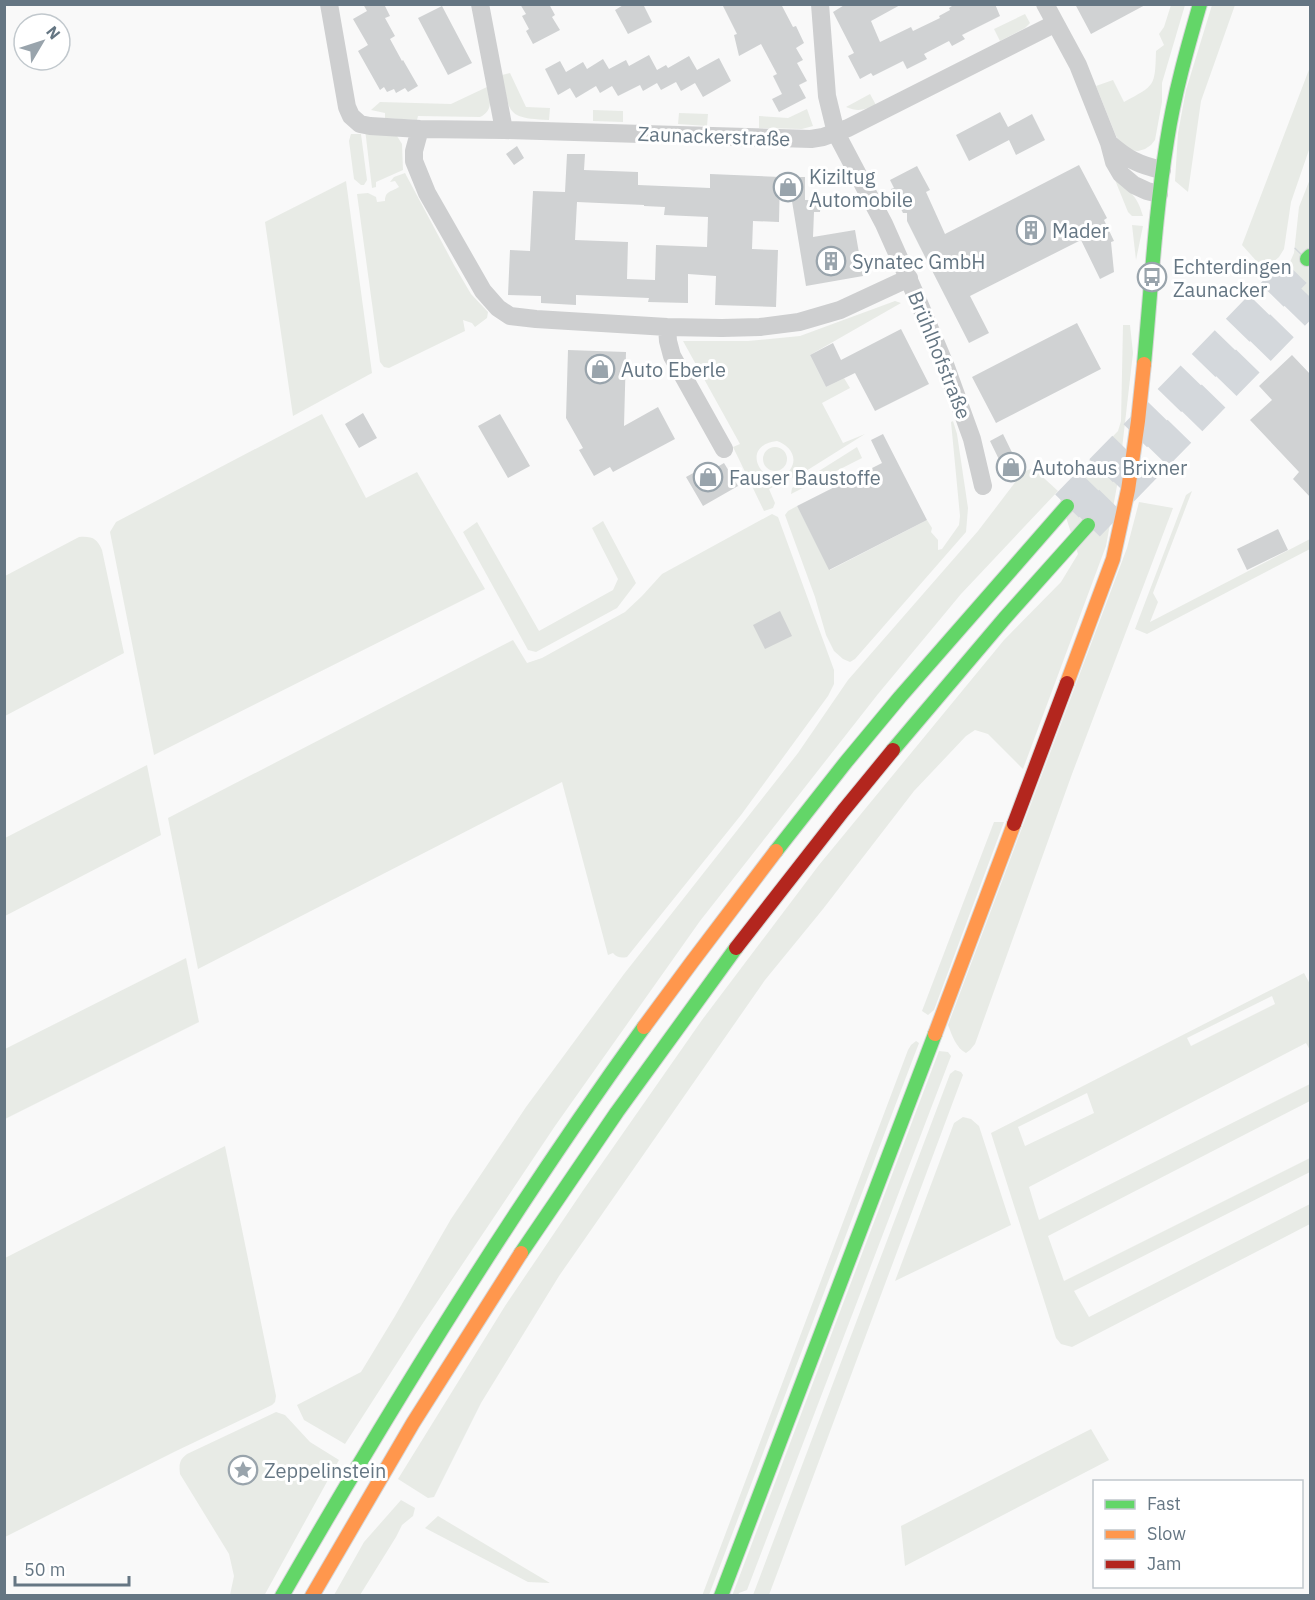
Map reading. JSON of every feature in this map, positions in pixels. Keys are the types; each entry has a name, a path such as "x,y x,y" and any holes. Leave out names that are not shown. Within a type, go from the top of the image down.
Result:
{"main road":[{"path":"722,1596 1113,559 1134,457 1159,194 1169,120 1186,48 1200,4"},
{"path":"282,1596 368,1445 486,1257 558,1148 666,996 752,881 847,761 958,629 1067,506"},
{"path":"312,1596 398,1447 509,1270 654,1059 748,931 838,816 945,686 1088,525"}],"street":[{"name":"Zaunackerstraße","path":"329,4 345,99 351,116 360,124 370,126 420,129 811,139 836,133 1054,24"},
{"path":"480,4 504,130"},
{"name":"Brühlhofstraße","path":"820,4 827,96 836,133 884,224 909,278 955,389 972,439 983,486"},
{"path":"1045,4 1078,65 1109,143 1114,162 1121,174 1134,185 1159,194"},
{"path":"420,129 414,151 414,161 421,178 443,222 483,291 498,308 510,316 536,320 667,327 742,328 799,322 849,306 909,278"},
{"path":"1109,143 1128,159 1162,170"},
{"path":"667,327 672,356 724,449"}],"shaded area":[{"path":"1171,5 1185,5 1162,83 1162,102 1155,140 1145,149 1130,150 1123,146 1116,136 1096,86 1113,80 1124,102 1151,84 1155,72 1156,51 1164,45 1159,34 1164,27"},
{"path":"1212,5 1235,5 1201,101 1188,192 1175,181 1178,133 1186,90"},
{"path":"1025,14 1030,23 1000,41 994,29"},
{"path":"1310,67 1310,147 1291,202 1284,249 1272,263 1260,265 1242,245"},
{"path":"510,73 526,107 550,108 549,120 525,118 512,111 502,75"},
{"path":"487,87 490,104 487,111 480,117 418,116 417,120 385,118 385,113 371,110 380,102 451,104"},
{"path":"870,94 876,105 861,110 846,107"},
{"path":"807,109 813,126 802,129 759,128 759,116 788,118"},
{"path":"593,110 623,111 623,122 593,121"},
{"path":"679,113 708,114 707,126 678,124"},
{"path":"365,129 397,136 402,144 403,170 376,182 376,187 372,188"},
{"path":"351,134 361,134 367,180 364,185 354,179 349,141"},
{"path":"405,173 471,294 488,312 487,318 475,327 472,323 463,320 465,331 389,368 384,367 380,362 357,194 368,193 376,197 377,202 385,201 387,193 399,187 395,181 390,182 394,177"},
{"path":"1310,179 1310,319 1285,290 1282,280 1294,253 1299,207"},
{"path":"1115,180 1133,195 1143,216 1132,216 1128,212"},
{"path":"346,181 372,373 293,416 265,222"},
{"path":"1132,225 1143,226 1136,260"},
{"path":"895,301 901,303 810,355 826,387 844,378 850,388 822,403 843,443 865,434 806,471 769,489 775,503 773,508 764,511 733,447 740,444 683,341 748,341 800,336","holes":["777,441 791,452 793,465 782,477 773,478 765,474 760,467 757,459 758,451 764,445"]},
{"path":"1123,325 1130,325 1133,353 1119,475 1106,546 1023,769 988,734 975,730 966,736 914,791 765,980 559,1276 481,1403 434,1497 428,1498 398,1479 505,1306 584,1189 702,1020 819,865 1004,640 1061,582 1078,554 1058,493 1118,431 1121,421"},
{"path":"322,414 366,498 417,472 485,589 154,755 110,532 116,522"},
{"path":"953,421 968,508 966,532 855,659 850,662 843,659 834,651 826,635 815,597 785,515 797,506 830,570 927,520 932,528 931,532 938,540 938,550 942,549 959,525 960,516 951,422"},
{"path":"775,447 784,450 787,459 784,468 775,471 766,468 763,459 766,450"},
{"path":"857,447 862,458 791,494 792,488"},
{"path":"1033,468 1058,491 961,594 878,694 700,921 555,1126 345,1444 304,1420 297,1405 361,1372 451,1219 526,1107 624,974 798,753 848,680 978,531 1023,472"},
{"path":"1192,491 1153,593 1158,602 1150,622 1310,539 1310,549 1147,634 1135,629 1186,495"},
{"path":"1139,502 1173,508 1072,774 975,1044 966,1053 957,1045 948,1025 1127,548"},
{"path":"772,514 778,517 834,670 834,684 828,696 741,815 627,957 616,956 613,953 608,955 562,782 198,969 168,818 513,640 527,663 542,658 625,612 662,574"},
{"path":"603,521 636,583 617,608 536,652 528,650 463,532 477,522 539,631 613,590 618,579 592,528"},
{"path":"79,537 94,539 102,550 124,653 5,716 5,576"},
{"path":"147,765 161,835 5,916 5,838"},
{"path":"994,822 1004,822 934,1010 928,1015 922,1011"},
{"path":"186,958 199,1022 5,1119 5,1049"},
{"path":"1304,973 1310,984 1310,1050 1306,1043 1029,1187 1039,1220 1310,1084 1310,1101 1048,1236 1064,1281 1310,1158 1310,1172 1074,1291 1089,1317 1310,1204 1310,1224 1072,1347 1061,1344 1056,1338 991,1133","holes":["1272,996 1275,1004 1191,1046 1187,1038","1087,1093 1094,1113 1025,1146 1018,1127"]},
{"path":"916,1041 919,1043 709,1595 702,1596 908,1050"},
{"path":"939,1051 948,1052 951,1056 747,1590 732,1596"},
{"path":"955,1070 963,1075 769,1595 753,1595 950,1074"},
{"path":"963,1117 971,1119 979,1126 1011,1225 895,1281 954,1123"},
{"path":"225,1146 276,1396 275,1402 5,1537 5,1258"},
{"path":"276,1412 285,1415 310,1442 339,1460 264,1596 230,1595 234,1576 229,1554 180,1474 180,1463 187,1454"},
{"path":"1091,1429 1109,1460 905,1566 901,1526"},
{"path":"401,1500 415,1508 413,1516 402,1525 360,1595 334,1595 364,1542"},
{"path":"438,1516 550,1583 528,1582 425,1528"}],"building":[{"path":"363,4 384,4 390,16 385,18 395,36 390,39 418,86 408,92 405,88 396,93 394,89 387,92 384,87 380,90 358,51 368,45 353,19 367,11"},
{"path":"520,4 549,4 555,15 552,17 560,30 533,44 526,31 529,29 522,16 526,14"},
{"path":"625,4 643,4 652,22 628,34 615,10"},
{"path":"722,4 781,4 804,43 796,48 803,60 797,63 807,81 799,85 806,98 779,112 772,99 782,94 773,76 777,74 761,44 739,56 734,35 737,34"},
{"path":"846,4 902,4 871,21 880,42 911,27 913,31 940,18 939,16 955,4 995,4 1000,16 962,35 965,39 952,46 949,41 924,54 927,59 907,69 903,61 873,76 871,73 860,79 848,56 854,53 833,12"},
{"path":"1075,4 1147,4 1091,34"},
{"path":"442,6 472,63 448,75 418,18"},
{"path":"649,55 657,70 666,65 668,68 689,56 697,70 719,58 731,81 703,97 695,83 681,91 676,82 661,90 657,83 643,91 640,85 618,96 612,86 600,93 596,86 576,98 570,88 558,95 545,69 560,61 566,72 583,62 587,69 603,59 609,69 626,60 629,66"},
{"path":"1000,112 1008,127 1032,114 1045,140 1016,155 1009,140 969,161 956,135"},
{"path":"517,146 524,158 514,165 506,154"},
{"path":"567,154 585,154 584,170 638,172 638,185 710,188 710,174 780,177 779,222 753,221 752,249 778,250 776,307 715,305 716,276 688,274 688,303 648,302 649,298 576,295 576,305 541,303 541,296 508,295 510,250 530,251 533,191 565,192","holes":["577,202 665,207 664,215 708,217 707,247 656,245 655,280 627,279 628,242 575,240"]},
{"name":"Mader","path":"1079,165 1107,218 1104,220 1114,241 1111,242 1114,272 1100,279 1081,240 970,296 989,333 969,343 907,221 907,213 903,213 891,189 894,188 890,180 917,166 930,190 926,192 945,234"},
{"name":"Synatec GmbH","path":"788,177 805,177 805,200 821,200 820,212 814,212 813,237 855,230 863,276 806,286"},
{"path":"1077,323 1101,369 996,423 972,377"},
{"path":"901,329 929,384 875,411 855,373 826,387 810,355 833,343 841,360"},
{"path":"568,350 626,352 624,426 658,407 675,439 613,472 610,467 594,476 579,450 583,448 566,418"},
{"path":"1292,355 1311,375 1311,498 1293,479 1299,472 1250,420 1272,400 1259,386"},
{"path":"363,413 377,438 359,448 345,424"},
{"path":"500,414 530,466 508,478 478,426"},
{"path":"883,434 927,520 829,570 797,506 882,463 871,440"},
{"path":"1003,434 1021,471 1008,478 990,441"},
{"path":"724,463 738,486 703,506 686,477 704,467 707,473"},
{"path":"1278,529 1288,550 1247,570 1237,549"},
{"path":"780,611 792,636 765,649 753,625"}],"tunnel":[{"path":"1067,506 1307,259"},
{"path":"1088,525 1310,297"}],"traffic: fast":[{"path":"1144,364 1156,225 1167,141 1177,89 1200,4"},
{"path":"1307,259 1310,256"},
{"path":"776,851 900,697 1067,506"},
{"path":"893,750 1004,619 1088,525"},
{"path":"521,1253 617,1112 736,948"},
{"path":"282,1596 367,1451 501,1236 644,1027"},
{"path":"721,1596 935,1034"}],"traffic: slow":[{"path":"1067,683 1113,559 1128,490 1144,364"},
{"path":"935,1034 1014,824"},
{"path":"644,1027 776,851"},
{"path":"312,1596 413,1423 521,1253"}],"traffic: jam":[{"path":"1014,824 1067,683"},
{"path":"736,948 893,750"}],"place":[{"name":"Kiziltug Automobile","path":"788,187"},
{"name":"Mader","path":"1031,230"},
{"name":"Synatec GmbH","path":"831,261"},
{"name":"Echterdingen Zaunacker","path":"1152,277"},
{"name":"Auto Eberle","path":"600,369"},
{"name":"Autohaus Brixner","path":"1011,467"},
{"name":"Fauser Baustoffe","path":"708,477"},
{"name":"Zeppelinstein","path":"243,1470"}]}
